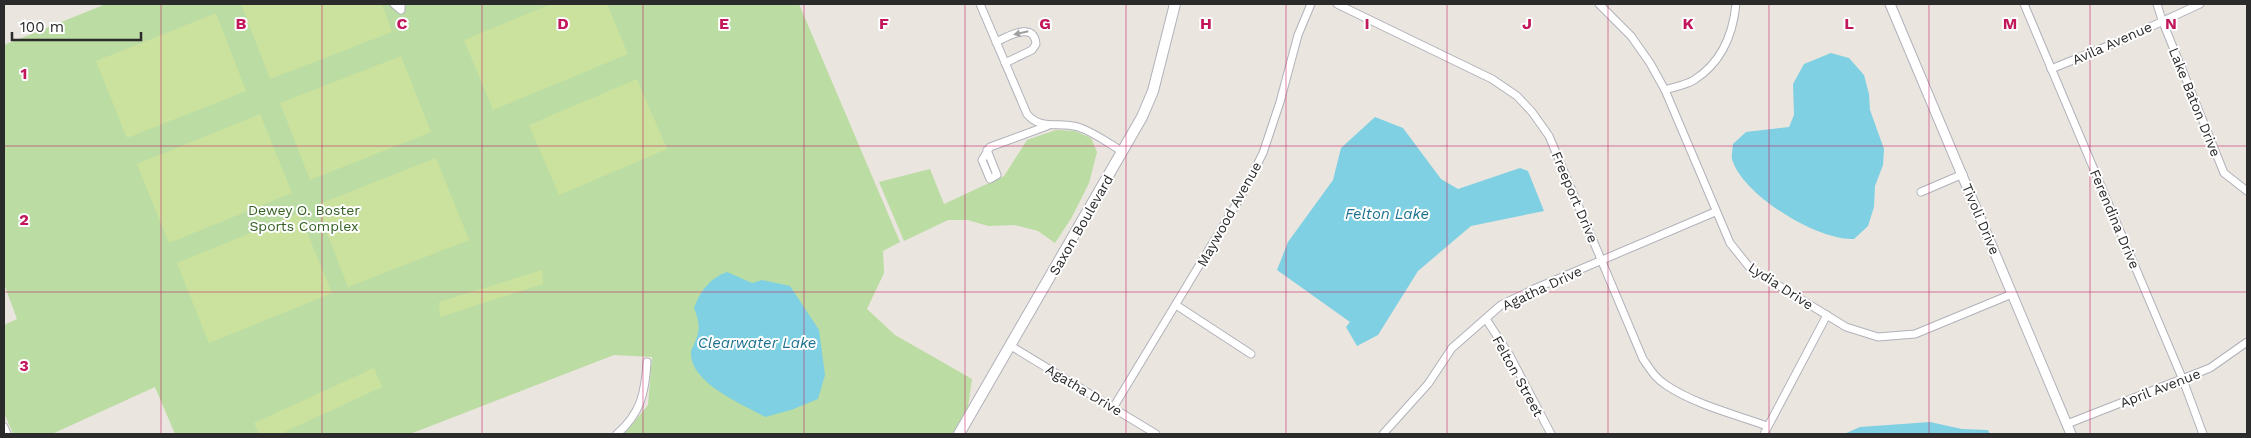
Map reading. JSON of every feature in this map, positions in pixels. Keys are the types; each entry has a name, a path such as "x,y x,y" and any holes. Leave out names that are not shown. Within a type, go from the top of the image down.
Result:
{"main road":[{"name":"Saxon Boulevard","path":"959,434 1142,117 1153,91 1175,4"}],"street":[{"path":"394,4 401,10 401,4"},
{"path":"980,4 1027,114 1032,120 1047,126"},
{"name":"Maywood Avenue","path":"1113,408 1240,198 1263,153 1280,102 1298,35 1311,4"},
{"name":"Freeport Drive","path":"1337,4 1492,79 1517,96 1532,112 1549,136 1603,260 1643,359 1653,374 1665,384 1686,396 1767,426"},
{"name":"Lydia Drive","path":"1599,4 1631,36 1650,63 1665,90 1730,243 1750,268 1827,315 1859,332 1892,338 1915,334 2012,294"},
{"path":"1665,90 1693,81 1709,68 1725,46 1732,28 1736,4"},
{"name":"Tivoli Drive","path":"1890,4 1963,174 2070,434"},
{"name":"Ferendina Drive","path":"2024,4 2183,380 2203,434"},
{"name":"Lake Baton Drive","path":"2157,4 2224,173 2247,191"},
{"name":"Avila Avenue","path":"2051,69 2120,41 2200,4"},
{"path":"996,42 1025,31 1032,33 1034,36 1036,44 1032,50 1005,63"},
{"path":"987,150 990,147 1047,126 1058,124 1077,127 1123,152"},
{"path":"1921,192 1963,174"},
{"name":"Agatha Drive","path":"1386,434 1428,384 1452,348 1501,305 1534,289 1716,212"},
{"path":"1176,305 1251,354"},
{"path":"1764,434 1827,315"},
{"name":"Felton Street","path":"1486,319 1510,356 1551,434"},
{"name":"April Avenue","path":"2067,424 2210,368 2247,342"},
{"name":"Agatha Drive","path":"1011,346 1156,434"},
{"path":"617,434 627,426 644,393 647,362"},
{"path":"4,427 7,434"}],"green space":[{"name":"Dewey O. Boster Sports Complex","path":"106,4 799,4 900,242 883,251 884,273 867,309 895,335 972,379 968,407 952,434 624,434 648,405 652,357 614,355 410,434 175,434 155,387 52,434 13,434 4,413 4,325 17,319 4,284 4,45"},
{"path":"241,4 382,4 392,32 270,79"},
{"path":"551,4 607,4 628,54 493,110 464,40"},
{"path":"216,13 246,91 127,138 96,61"},
{"path":"401,56 431,132 310,180 280,103"},
{"path":"637,79 667,149 559,195 529,125"},
{"path":"260,114 292,193 169,243 137,164"},
{"path":"1056,130 1075,131 1091,138 1097,152 1089,183 1072,217 1055,243 1038,231 1015,225 988,226 968,220 948,220 904,241 879,182 930,169 944,204 1004,176 1027,140"},
{"path":"436,158 469,240 348,287 316,205"},
{"path":"299,213 332,293 209,343 177,263"},
{"path":"542,270 543,284 440,317 439,302"},
{"path":"374,368 382,387 280,434 259,434 254,423"}],"water":[{"path":"1831,53 1849,58 1864,75 1869,94 1870,110 1884,149 1883,165 1875,186 1874,207 1868,226 1854,239 1839,238 1821,232 1783,213 1750,187 1739,173 1732,159 1733,144 1746,132 1789,127 1794,115 1793,84 1804,64"},
{"name":"Felton Lake","path":"1375,117 1403,128 1441,179 1458,189 1520,168 1528,171 1544,211 1471,226 1418,271 1378,335 1357,346 1346,327 1350,322 1277,270 1288,242 1333,180 1341,148"},
{"name":"Clearwater Lake","path":"727,272 752,283 762,280 790,286 819,330 825,375 818,399 791,410 765,417 731,399 708,383 699,374 693,364 691,353 699,329 694,308 706,286"},
{"path":"1930,422 1962,429 1988,430 1990,434 1844,434 1860,427"}]}
